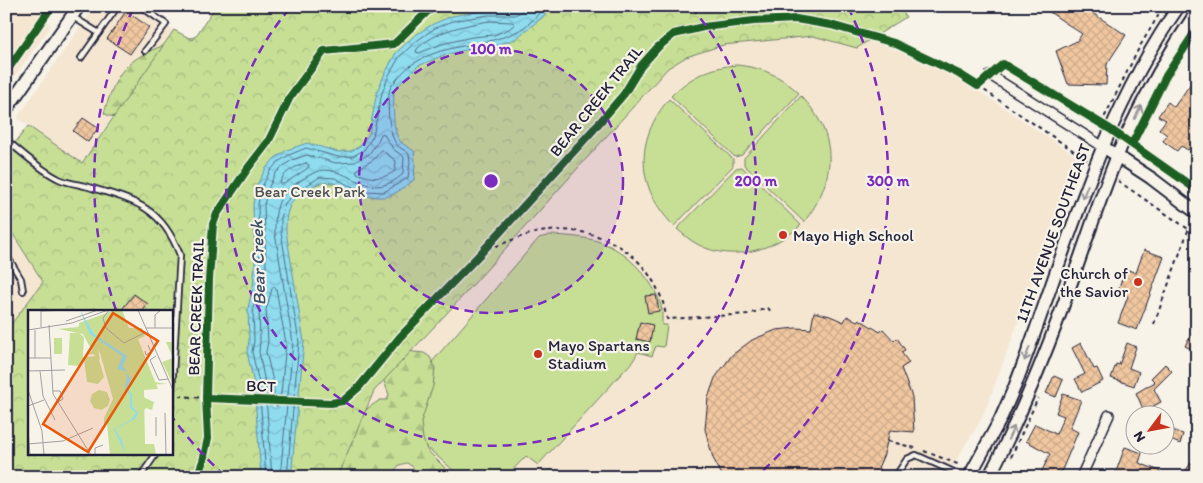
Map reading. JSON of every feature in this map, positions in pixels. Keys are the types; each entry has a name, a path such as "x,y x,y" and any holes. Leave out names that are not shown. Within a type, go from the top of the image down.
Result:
{"main road":[{"path":"6,110 79,6"},
{"name":"11TH AVENUE SOUTHEAST","path":"969,477 1000,420 1015,386 1105,127 1179,6"},
{"name":"11TH AVENUE SOUTHEAST","path":"989,477 1009,439 1037,374 1117,156 1159,71 1197,11"},
{"path":"1098,144 1197,213"}],"street":[{"path":"990,75 1098,144"},
{"path":"1081,477 1109,415"}],"lane":[{"path":"81,58 118,6"},
{"path":"140,6 166,24 145,51"},
{"path":"72,17 99,34"},
{"path":"6,140 59,179 121,196 152,212 165,224 180,254 172,402"},
{"path":"6,254 21,279 23,291"},
{"path":"895,477 907,459 916,455 965,477"},
{"path":"140,477 155,456"}],"path":[{"path":"990,75 974,84 1080,156"},
{"path":"1093,119 1105,127 1098,144"},
{"path":"1117,180 1197,235"},
{"path":"1154,324 1189,228"},
{"path":"481,253 536,233 565,231 584,233 605,238 631,254 652,280 661,297 667,319 748,314 768,308 772,313"},
{"path":"474,260 495,238"},
{"path":"173,396 210,398"}],"shaded area":[{"path":"6,6 36,6 51,26 6,88"},
{"path":"95,6 140,6 174,30 81,163 17,118"},
{"name":"Mayo High School","path":"813,36 857,48 870,40 931,61 1076,156 1041,260 988,403 980,421 946,477 337,477 374,391 461,298 668,68 686,57 723,45"},
{"path":"6,223 43,283 6,331"}],"green space":[{"name":"Bear Creek Park","path":"216,6 899,6 906,17 857,48 813,36 723,45 686,57 668,68 461,298 374,391 337,477 6,477 6,331 43,282 6,223 6,155 28,126 82,163 174,30 193,40"},
{"path":"203,35 126,118 109,116 104,113 118,77 133,61 161,46"},
{"path":"737,65 771,73 785,81 799,93 742,155 735,157 671,96 686,83 701,74 718,68"},
{"path":"801,96 814,111 822,127 828,143 829,159 823,191 804,222 744,165 744,158"},
{"path":"669,99 733,159 733,166 674,226 661,211 652,196 646,180 644,164 645,147 650,131"},
{"path":"742,167 801,225 777,242 763,248 749,252 734,253 706,248 692,241 677,229 736,168"},
{"name":"Mayo Spartans Stadium","path":"550,235 581,238 603,243 619,251 635,265 655,291 659,301 662,310 662,325 667,325 664,347 656,346 652,356 638,352 633,361 538,465 526,456 506,477 461,477 413,435 406,392 539,238"},
{"path":"406,351 424,353 430,357 435,368 433,386 421,422 423,439 427,450 454,477 416,477 413,467 407,463 399,465 390,477 327,477 347,431 368,408 380,400 387,400 389,395 381,373"},
{"path":"551,470 561,477 527,477"}],"water":[{"name":"Bear Creek","path":"521,6 550,6 543,17 515,39 497,46 474,48 445,55 418,66 394,90 396,131 401,142 414,151 414,180 396,193 384,197 360,194 333,183 320,183 301,193 289,208 286,231 304,342 291,477 261,477 254,384 247,352 249,341 248,308 255,265 253,204 257,185 266,168 275,158 287,150 307,143 338,152 351,151 360,146 369,134 377,92 385,73 396,53 414,36 433,24 452,16 488,10 515,10"}],"building":[{"path":"1051,6 1095,6 1091,12 1126,35 1107,64 1106,85 1068,84 1056,51 1077,41 1082,34 1048,11"},
{"path":"126,11 149,27 130,54 107,39"},
{"path":"1197,75 1197,139 1188,150 1181,146 1177,151 1163,141 1167,135 1159,129 1166,120 1158,116 1168,102 1174,107"},
{"path":"83,118 98,128 88,142 73,131"},
{"name":"Church of the Savior","path":"1144,250 1164,257 1137,330 1118,323 1128,296 1117,292 1126,269 1136,273"},
{"path":"134,294 148,304 144,310 122,310"},
{"path":"656,295 659,311 648,313 645,296"},
{"path":"814,312 844,322 847,316 857,321 859,319 880,332 883,329 894,341 897,338 905,350 901,352 909,363 901,368 912,397 914,432 890,430 884,454 878,468 881,470 876,477 723,477 713,458 705,429 708,398 715,378 732,355 752,340 776,330 811,329"},
{"path":"640,322 653,325 650,342 636,339"},
{"path":"1190,336 1197,340 1197,352 1185,346"},
{"path":"1081,343 1094,369 1097,368 1103,381 1082,392 1075,379 1085,374 1072,348"},
{"path":"1127,343 1136,347 1129,368 1139,372 1134,386 1111,378 1116,364 1119,365"},
{"path":"1165,364 1172,371 1154,389 1161,402 1153,406 1142,406 1136,393 1155,382 1151,378"},
{"path":"1054,376 1063,380 1056,397 1046,393"},
{"path":"1063,394 1081,400 1070,428 1078,432 1059,477 1039,477 1050,454 1026,441 1035,424 1056,434 1064,416 1056,413"},
{"path":"1176,432 1183,434 1180,444 1176,442"},
{"path":"1125,447 1126,456 1141,456 1139,463 1160,471 1158,477 1114,477"},
{"path":"1191,463 1197,468 1193,476 1186,470"}],"cycle path":[{"path":"6,72 52,6"},
{"name":"BEAR CREEK TRAIL","path":"197,477 208,438 206,398 209,280 213,224 217,214 268,142 290,97 324,51 394,44 428,11 440,6"},
{"name":"BEAR CREEK TRAIL","path":"206,398 331,403 343,401 359,387 400,337 481,253 594,129 624,94 641,66 658,47 674,34 703,27 754,21 796,19 831,25 894,43 959,74 978,86 1003,64 1110,129 1197,190"},
{"path":"1132,144 1166,76 1197,29"}],"place":[{"name":"Mayo High School","path":"783,235"},
{"name":"Church of the Savior","path":"1138,282"},
{"name":"Mayo Spartans Stadium","path":"538,354"}]}
